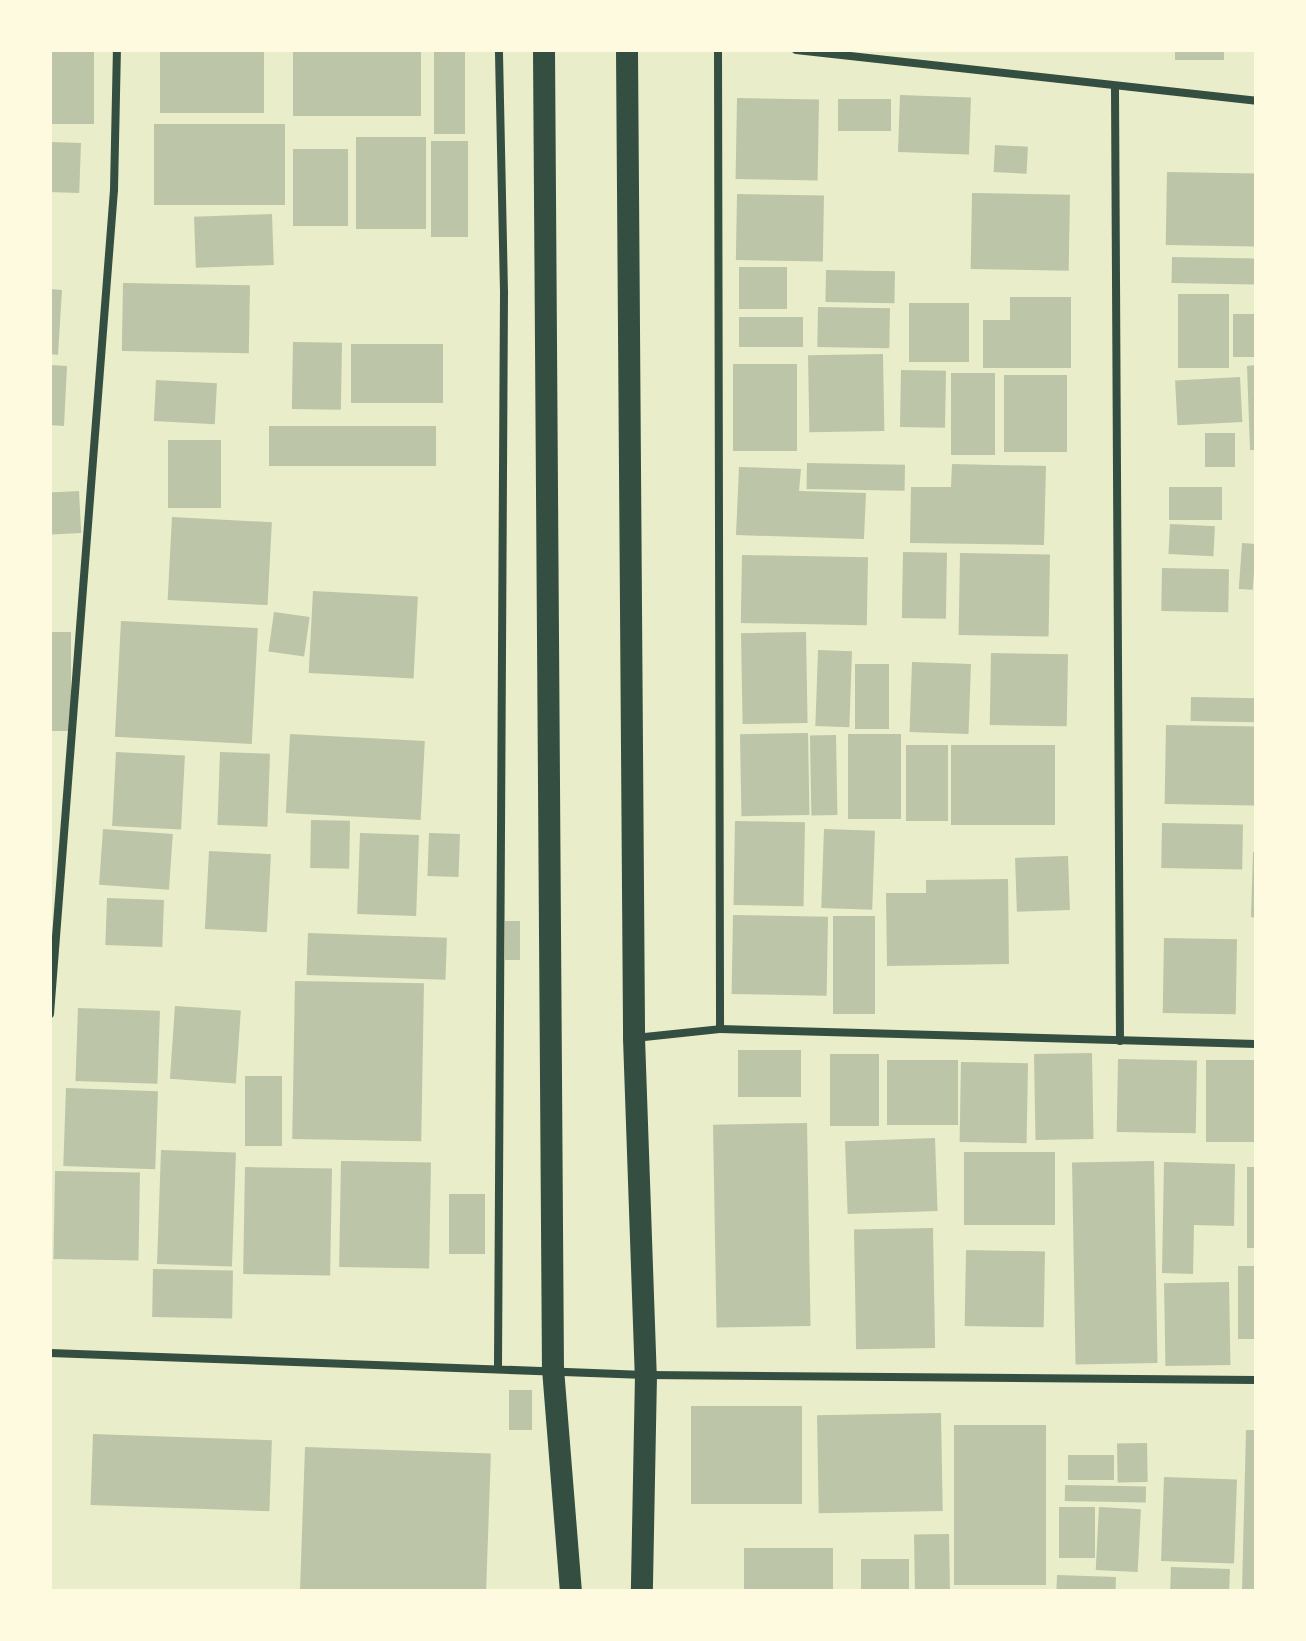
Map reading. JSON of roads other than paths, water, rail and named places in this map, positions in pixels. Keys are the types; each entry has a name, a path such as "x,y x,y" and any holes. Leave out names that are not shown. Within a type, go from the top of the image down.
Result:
{"highway":[{"path":"544,50 553,1369 571,1591"},
{"path":"627,50 634,1038 646,1375 642,1591"}],"street":[{"path":"50,1014 114,190 117,50"},
{"path":"498,1367 504,292 499,50"},
{"path":"718,50 720,1029"},
{"path":"796,50 1115,89 1256,101"},
{"path":"1115,89 1120,1041"},
{"path":"634,1038 720,1029 1256,1044"},
{"path":"50,1353 553,1369 646,1375 1256,1380"}]}
